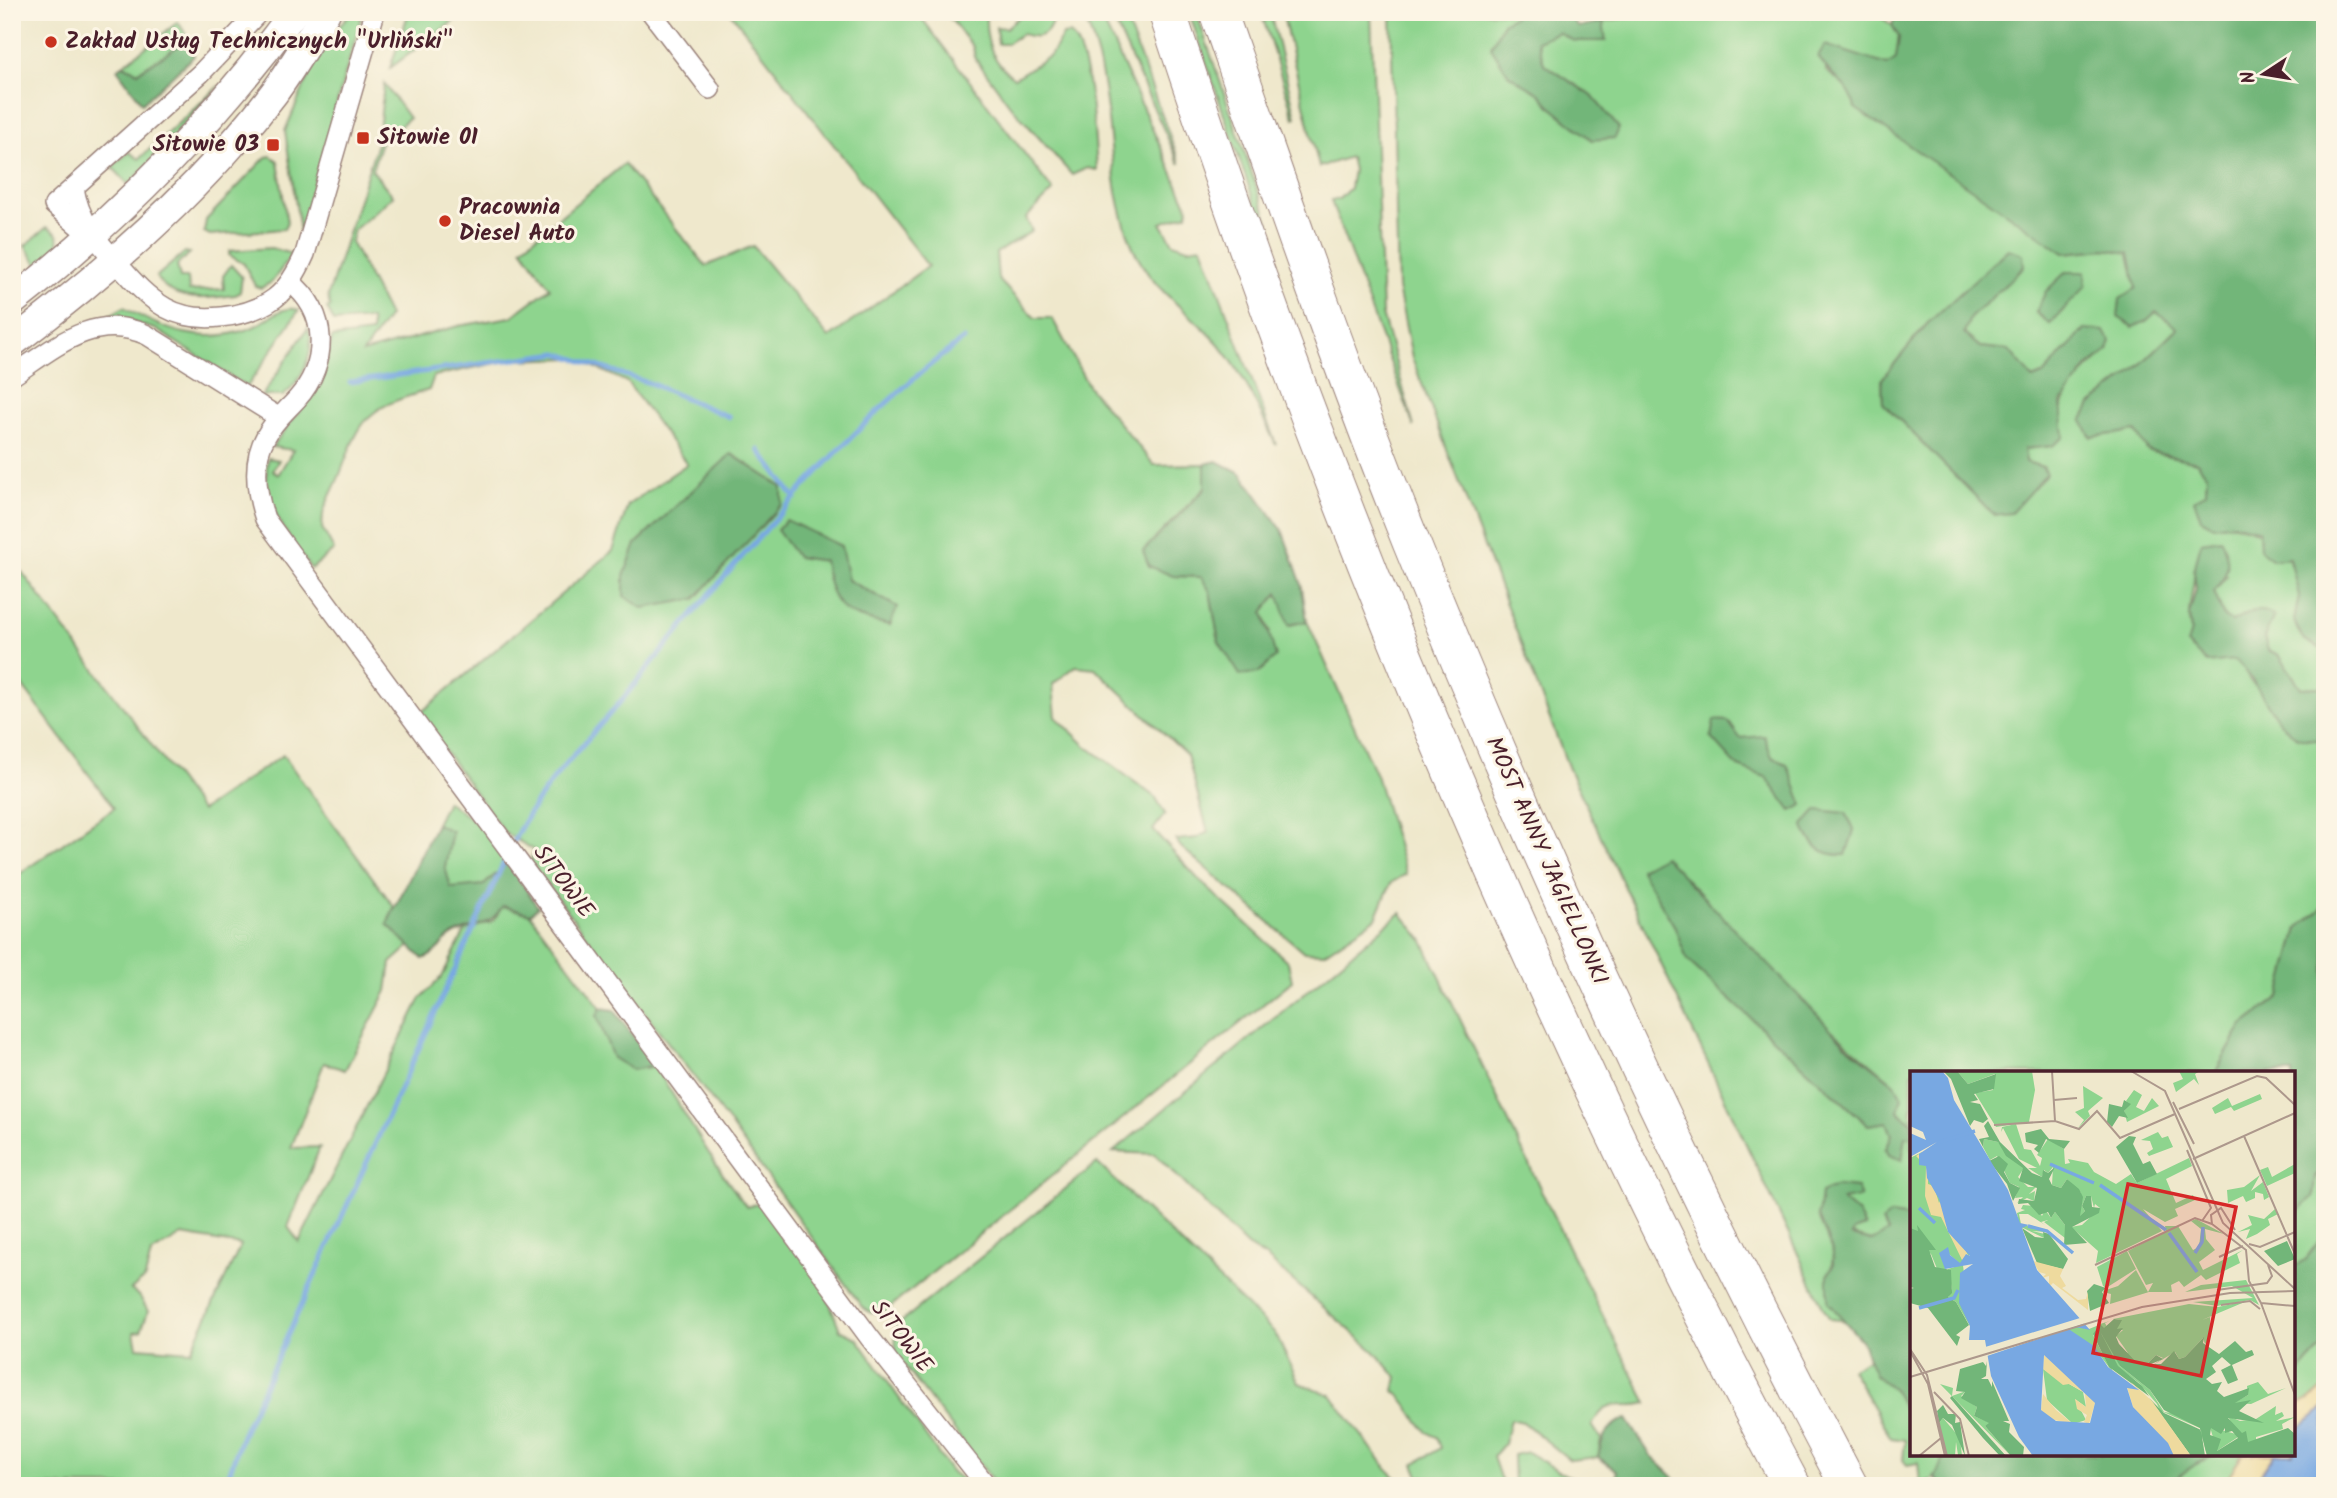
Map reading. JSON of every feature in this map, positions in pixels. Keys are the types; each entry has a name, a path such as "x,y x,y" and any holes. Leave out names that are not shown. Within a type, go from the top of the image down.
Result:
{"highway":[{"path":"1152,12 1191,85"},
{"path":"1167,12 1242,232 1316,436 1494,870 1649,1203 1792,1486"},
{"path":"1218,12 1289,216"},
{"path":"1245,12 1289,216"},
{"name":"MOST ANNY JAGIELLONKI","path":"1289,216 1412,544 1559,892 1704,1204 1849,1486"}],"main road":[{"path":"12,302 92,236 202,127 294,12"},
{"path":"12,343 115,260 186,193 246,128 286,77 326,12"}],"street":[{"path":"259,12 201,73 54,205 92,236 137,288 178,313 199,317 233,314 265,304 290,282 305,254 375,12"},
{"path":"651,12 710,89"},
{"path":"74,188 77,208 92,236"},
{"name":"SITOWIE","path":"290,282 302,291 315,311 320,330 320,351 308,384 278,417 265,437 256,477 258,498 265,519 870,1338 987,1486"},
{"path":"12,376 83,330 124,327 147,335 278,417"}],"green space":[{"path":"351,12 363,12 300,232 285,131 319,51"},
{"path":"409,12 466,12 390,68"},
{"path":"730,12 917,12 1053,191 1026,218 1032,231 996,253 998,279 1035,318 1052,318 1089,387 1154,465 1205,464 1205,488 1143,551 1173,576 1201,577 1210,591 1219,642 1270,632 1263,612 1279,593 1289,625 1307,621 1376,775 1406,874 1391,883 1376,918 1324,953 1304,952 1176,840 1197,838 1208,832 1187,755 1095,668 1076,666 1053,684 1056,717 1085,745 1156,798 1165,814 1153,830 1200,881 1288,962 1292,981 884,1312 871,1313 862,1307 727,1120 530,862 534,850 505,833 418,715 613,551 628,505 687,464 627,382 575,358 511,360 434,376 429,390 379,409 361,426 354,439 323,514 322,528 334,550 311,569 277,517 271,504 267,474 268,458 279,460 273,470 278,475 293,450 272,447 321,383 332,338 372,333 371,319 334,322 327,308 330,307 328,296 378,140 384,84 409,118 381,142 372,170 393,196 354,230 351,242 389,316 363,353 458,326 511,317 550,288 522,248 624,164 706,266 753,246 829,338 928,266","holes":["732,454 782,487 738,550 695,599 636,544","824,561 848,580 897,607 890,625 861,618 842,608 831,591"]},
{"path":"945,12 981,12 986,18 987,36 992,52 1001,66 1014,78 1050,56 1063,35 1070,34 1083,60 1087,78 1097,170 1087,168 1072,175 1010,105 975,58 973,47"},
{"path":"1025,12 1054,12 1048,30 1041,36 1022,34 1006,44 998,44 996,27 1006,28"},
{"path":"1082,12 1099,12 1188,207 1187,214 1161,223 1173,243 1188,248 1202,246 1276,445 1238,370 1210,334 1161,289 1140,262 1132,245 1116,188 1101,71 1094,42"},
{"path":"1110,12 1123,12 1180,163 1179,163"},
{"path":"1189,12 1196,12 1269,223 1262,225"},
{"path":"1261,12 1270,12 1296,117 1294,118"},
{"path":"1282,12 1371,12 1382,314 1414,427 1331,201 1339,199 1350,188 1353,170 1350,157 1319,167"},
{"path":"1391,12 1521,12 1503,23 1509,75 1540,94 1552,108 1592,96 1544,64 1537,41 1558,32 1574,41 1605,41 1603,22 1651,12 1873,12 1892,25 1899,37 1896,59 1887,65 1825,46 1826,71 2064,253 2105,249 2129,253 2145,322 2156,311 2178,328 2136,369 2091,405 2091,437 2135,431 2148,451 2197,462 2207,475 2206,492 2214,525 2246,527 2260,533 2283,551 2297,579 2299,598 2295,616 2296,628 2306,640 2325,651 2325,682 2321,687 2300,688 2279,655 2268,650 2264,637 2274,617 2253,611 2232,623 2224,617 2214,591 2227,576 2194,571 2189,610 2190,628 2208,663 2235,659 2244,667 2250,681 2325,741 2318,811 2325,817 2325,906 2298,928 2280,997 2243,1025 2216,1071 1910,1071 1910,1121 1898,1111 1895,1084 1641,869 1675,927 1687,960 1868,1125 1887,1122 1892,1135 1886,1148 1910,1137 1910,1218 1890,1215 1889,1232 1872,1241 1851,1235 1853,1231 1865,1227 1841,1200 1857,1188 1818,1216 1833,1253 1828,1302 1848,1321 1830,1319 1569,769 1412,358 1398,288","holes":["2024,267 1970,318 1964,334 1980,347 2009,351 2033,379 2043,375 2085,329 2108,351 2084,373 2069,392 2059,415 2052,446 2024,449 2026,462 2043,467 1994,515 1883,403 1882,379 1927,324 1952,302","2085,272 2086,286 2050,324 2036,313","1764,737 1791,810 1766,777 1738,767"]},
{"path":"1521,12 1566,12 1578,27 1603,22 1606,41 1574,41 1558,32 1537,41 1544,64 1592,96 1619,128 1615,138 1592,140 1552,108 1540,94 1509,75 1491,47 1503,23"},
{"path":"1897,12 2325,12 2325,651 2303,639 2294,621 2299,596 2290,558 2273,560 2260,550 2259,530 2233,523 2214,526 2201,519 2194,500 2206,492 2207,475 2197,462 2148,451 2135,431 2091,437 2082,421 2091,405 2136,369 2178,328 2156,312 2145,322 2133,327 2118,317 2120,299 2136,288 2129,253 2105,249 2064,253 1855,108 1845,86 1818,56 1825,45 1887,65 1896,59 1899,37 1892,25"},
{"path":"178,22 189,39 137,72 123,65"},
{"path":"189,39 194,56 142,103 117,69 123,65 138,72"},
{"path":"219,86 129,185 112,167 129,152 139,159"},
{"path":"271,156 278,161 287,223 284,229 210,235 204,232 206,220 266,157"},
{"path":"47,227 56,233 58,243 54,251 38,265 25,246"},
{"path":"271,248 292,254 272,282 261,288 255,286 244,264 229,255 229,251"},
{"path":"2008,249 2023,254 2024,267 1970,318 1964,334 1980,347 2009,350 2033,379 2043,375 2085,329 2104,331 2111,341 2108,351 2088,367 2061,403 2064,437 2052,446 2024,449 2026,462 2043,467 2046,474 2011,513 1994,515 1883,403 1882,379 1927,324"},
{"path":"185,252 190,253 177,265 180,278 188,278 189,291 224,289 223,276 231,265 242,277 240,292 236,295 193,298 182,296 164,286 156,277"},
{"path":"2066,272 2085,272 2086,286 2050,324 2036,312 2046,291"},
{"path":"124,307 154,323 201,336 234,333 251,328 280,311 299,310 247,387 155,329 109,316"},
{"path":"308,328 309,356 296,383 283,396 262,396"},
{"path":"731,454 782,487 782,504 695,599 643,608 624,596 624,576 636,544"},
{"path":"1217,461 1241,473 1282,530 1301,582 1307,621 1289,625 1278,593 1263,612 1276,657 1258,673 1240,675 1219,642 1210,591 1201,577 1173,576 1149,566 1143,551 1205,489 1205,464"},
{"path":"786,520 841,546 848,580 897,607 890,625 861,617 842,608 831,591 824,561 797,557 777,530"},
{"path":"2221,539 2227,567 2214,592 2224,617 2232,622 2258,611 2274,616 2264,637 2268,650 2279,655 2301,688 2321,687 2325,682 2325,741 2300,738 2284,726 2235,660 2207,663 2187,644 2191,631 2189,615 2196,589 2194,571 2201,542"},
{"path":"22,572 201,811 283,755 394,907 387,924 410,946 391,963 387,991 345,1070 324,1063 291,1148 320,1147 288,1227 299,1242 421,998 442,977 465,931 493,921 503,906 530,914 601,1008 597,1016 645,1069 654,1065 710,1155 747,1207 764,1201 824,1288 840,1330 857,1338 951,1472 974,1486 12,1486 12,879 114,808 12,672 12,579","holes":["182,1235 241,1245 191,1351 137,1347 134,1332 141,1331 148,1311 140,1297 131,1290 145,1278 151,1254"]},
{"path":"1714,720 1728,721 1740,738 1764,736 1772,757 1787,764 1803,805 1791,811 1766,777 1738,767 1711,737"},
{"path":"447,801 486,830 508,863 484,885 450,889 445,867 452,832 436,824"},
{"path":"1817,810 1846,813 1854,830 1846,855 1824,852 1810,839 1803,825"},
{"path":"436,824 452,831 445,867 451,888 484,885 508,863 538,907 530,914 503,906 486,923 452,936 433,954 423,959 387,924"},
{"path":"1664,856 1846,1045 1895,1084 1902,1097 1898,1111 1910,1121 1910,1137 1906,1137 1902,1160 1889,1155 1886,1148 1892,1135 1887,1122 1868,1125 1687,960 1675,927 1640,869"},
{"path":"2325,906 2325,1167 2315,1177 2313,1197 2295,1215 2295,1071 2216,1071 2243,1025 2280,997 2298,928"},
{"path":"1401,913 1422,939 1569,1249 1647,1403 1610,1406 1599,1415 1592,1425 1601,1439 1598,1457 1570,1460 1523,1422 1510,1419 1504,1444 1493,1457 1503,1486 1419,1476 1414,1464 1441,1448 1437,1437 1424,1429 1394,1391 1397,1377 1375,1352 1267,1258 1247,1246 1155,1154 1113,1152"},
{"path":"601,1008 614,1010 654,1065 633,1070 613,1058 597,1016"},
{"path":"1097,1163 1275,1333 1299,1383 1331,1395 1388,1470 1405,1486 997,1486 896,1355 895,1327"},
{"path":"2325,1167 2325,1256 2295,1267 2295,1202"},
{"path":"1837,1186 1857,1188 1861,1197 1842,1200 1858,1214 1865,1227 1853,1231 1851,1236 1872,1241 1888,1232 1882,1222 1890,1215 1910,1218 1910,1420 1894,1390 1875,1375 1861,1340 1828,1302 1828,1274 1833,1265 1833,1253 1818,1216 1821,1193"},
{"path":"2325,1233 2325,1344 2295,1377 2295,1266 2303,1262"},
{"path":"2325,1344 2325,1408 2295,1450 2295,1377"},
{"path":"1868,1359 1875,1372 1898,1395 1906,1410 1910,1428 1910,1456 1944,1456 1934,1478 1920,1482 1918,1463 1907,1465 1903,1460 1905,1440 1891,1438 1851,1369"},
{"path":"1627,1419 1651,1456 1683,1486 1585,1486 1614,1482 1617,1471 1598,1457 1606,1433"},
{"path":"1527,1452 1566,1475 1589,1484 1514,1486 1513,1455"},
{"path":"1944,1456 2213,1456 2164,1486 1944,1486 1935,1479"},
{"path":"2213,1456 2292,1456 2273,1486 2164,1486"}],"sand":[{"path":"2325,1387 2325,1407 2295,1432 2295,1406 2310,1400"},
{"path":"2242,1456 2274,1456 2252,1486 2222,1486"}],"water":[{"path":"2325,1407 2325,1486 2252,1486 2274,1456 2295,1456 2295,1432"}],"waterway":[{"path":"513,842 550,783 782,512 881,408 964,339"},
{"path":"350,382 558,353 652,384 729,417"},
{"path":"759,450 795,498"},
{"path":"225,1486 242,1435 505,860"}],"place":[{"name":"Zakład Usług Technicznych \"Urliński\"","path":"51,42"},
{"name":"Sitowie 01","path":"363,138"},
{"name":"Sitowie 03","path":"273,145"},
{"name":"Pracownia Diesel Auto","path":"445,221"}]}
